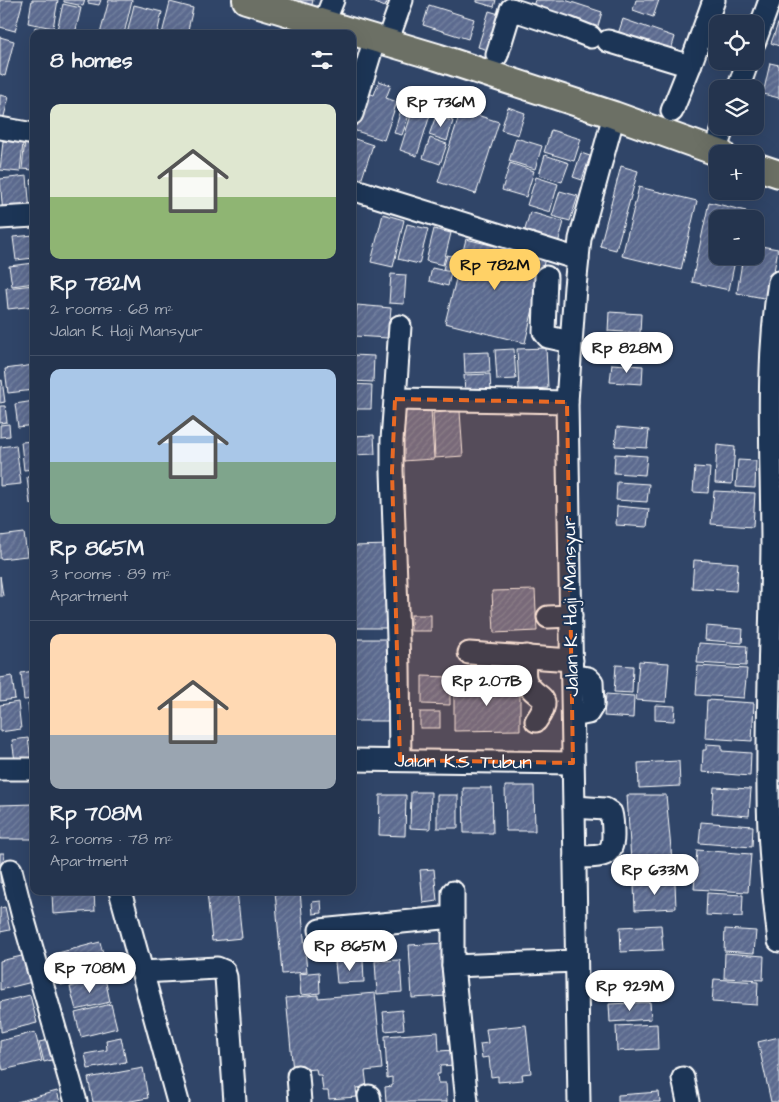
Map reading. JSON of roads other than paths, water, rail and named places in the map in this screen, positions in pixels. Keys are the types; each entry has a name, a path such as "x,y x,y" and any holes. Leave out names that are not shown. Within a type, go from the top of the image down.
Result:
{"main road":[{"path":"246,0 328,12 381,40 495,66 614,115 669,123 709,147"},
{"path":"764,169 779,174"}],"street":[{"path":"356,104 381,40 402,0"},
{"path":"669,123 714,0"},
{"path":"764,16 770,0"},
{"path":"495,66 512,5 599,40 690,66"},
{"name":"Jalan K. Haji Mansyur","path":"579,1102 567,402 578,259 585,218 614,115"},
{"path":"0,128 30,133"},
{"path":"356,190 578,259"},
{"path":"0,218 30,216"},
{"path":"546,278 544,332 548,337 571,342"},
{"path":"779,282 774,316 770,400 772,545 768,792 774,900 779,941"},
{"path":"400,326 392,440 400,760"},
{"path":"395,399 567,402"},
{"path":"548,617 571,616"},
{"path":"469,653 526,656 572,668"},
{"path":"526,656 526,681 542,698 544,706 543,712 536,721"},
{"name":"Jalan K.S. Tubun","path":"356,760 574,763"},
{"path":"0,769 30,769"},
{"path":"574,807 605,809 611,813 613,819 613,846 610,852 605,855 575,857"},
{"path":"12,870 23,917 76,1102"},
{"path":"453,892 453,966 467,1102"},
{"path":"121,895 178,1102"},
{"path":"320,930 453,917"},
{"path":"453,966 576,961"},
{"path":"142,972 217,968 224,971 226,977 230,1100"},
{"path":"298,1076 300,1102"},
{"path":"683,1078 688,1102"}]}
